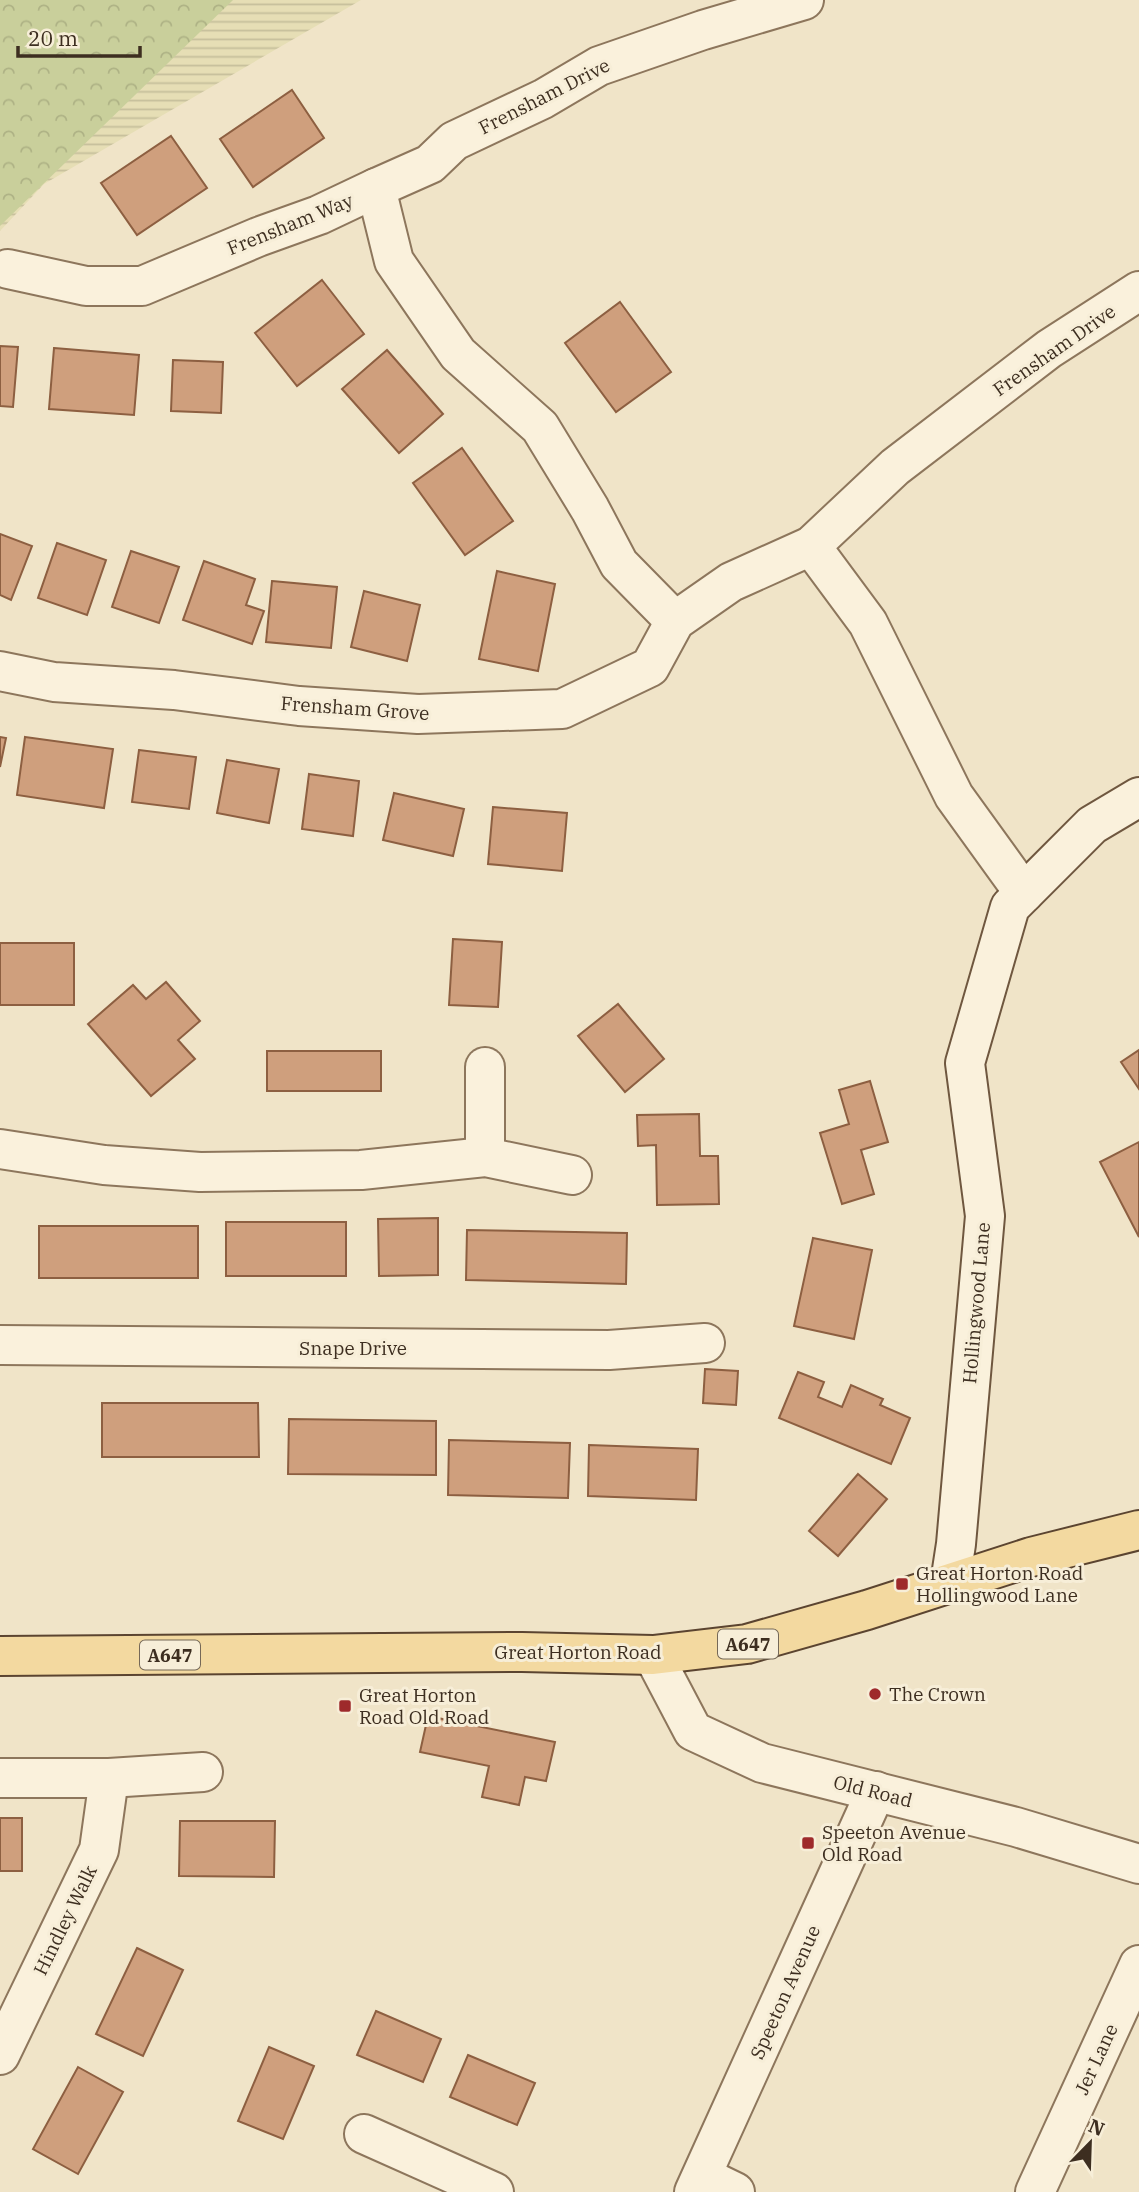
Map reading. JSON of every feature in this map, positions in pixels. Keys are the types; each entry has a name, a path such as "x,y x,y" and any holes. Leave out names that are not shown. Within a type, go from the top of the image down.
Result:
{"main road":[{"name":"Great Horton Road","path":"0,1656 522,1652 653,1655 747,1644 867,1610 1031,1557 1139,1530"}],"street":[{"name":"Frensham Drive","path":"376,188 430,164 454,141 542,99 599,66 804,0"},
{"name":"Frensham Way","path":"8,270 86,286 142,286 258,237 319,215 376,188 394,261 458,354 540,427 590,509 619,564 675,621"},
{"name":"Frensham Drive","path":"731,583 811,546 895,467 1049,349 1139,291"},
{"path":"811,546 867,623 954,796 1024,893"},
{"name":"Frensham Grove","path":"0,671 54,682 174,690 299,706 418,714 562,709 650,667 675,621 731,583"},
{"name":"Hollingwood Lane","path":"950,1583 956,1544 985,1216 965,1063 1010,907 1092,825 1139,797"},
{"path":"485,1068 485,1157"},
{"path":"0,1149 104,1165 200,1172 361,1170 485,1157 572,1175"},
{"name":"Snape Drive","path":"0,1345 609,1350 705,1343"},
{"name":"Old Road","path":"653,1655 693,1731 762,1763 1016,1827 1139,1864"},
{"path":"0,1778 109,1778 203,1772"},
{"name":"Hindley Walk","path":"0,2055 99,1850 109,1778"},
{"name":"Speeton Avenue","path":"710,2187 876,1791"},
{"name":"Jer Lane","path":"1035,2192 1139,1965"},
{"path":"364,2134 494,2192"}],"shaded area":[{"path":"35,0 361,0 44,184 0,231 0,43"}],"green space":[{"path":"0,0 233,0 0,226"}],"building":[{"path":"292,90 324,138 253,187 220,139"},
{"path":"171,136 207,188 137,235 101,183"},
{"path":"322,280 364,334 297,386 255,333"},
{"path":"620,302 671,372 616,412 565,343"},
{"path":"0,346 18,347 13,407 0,406"},
{"path":"54,348 139,355 134,415 49,409"},
{"path":"387,350 443,414 399,453 342,389"},
{"path":"173,360 223,362 221,413 171,411"},
{"path":"462,448 513,521 465,555 413,483"},
{"path":"0,534 32,546 11,600 0,595"},
{"path":"57,543 106,560 87,615 38,598"},
{"path":"131,551 179,567 159,623 112,607"},
{"path":"204,561 255,579 246,605 264,611 252,644 183,620"},
{"path":"497,571 555,584 538,671 479,659"},
{"path":"272,581 337,587 331,648 266,642"},
{"path":"364,591 420,605 407,661 351,647"},
{"path":"0,737 6,738 0,767"},
{"path":"25,737 113,749 104,808 17,795"},
{"path":"139,750 196,757 189,809 132,802"},
{"path":"227,760 279,769 269,823 217,813"},
{"path":"309,774 359,781 353,836 302,829"},
{"path":"394,793 464,809 453,856 383,840"},
{"path":"493,807 567,813 562,871 488,864"},
{"path":"453,939 502,942 498,1007 449,1005"},
{"path":"0,943 74,943 74,1005 0,1005"},
{"path":"166,982 200,1021 178,1040 195,1059 151,1096 88,1024 133,985 146,999"},
{"path":"618,1004 664,1059 625,1092 578,1036"},
{"path":"1139,1050 1139,1089 1121,1062"},
{"path":"267,1051 381,1051 381,1091 267,1091"},
{"path":"870,1081 888,1142 861,1150 874,1194 842,1204 820,1133 849,1124 839,1090"},
{"path":"699,1114 700,1156 718,1156 719,1204 657,1205 656,1145 638,1146 637,1115"},
{"path":"1139,1142 1139,1237 1100,1162"},
{"path":"438,1218 438,1275 379,1276 378,1219"},
{"path":"226,1222 346,1222 346,1276 226,1276"},
{"path":"39,1226 198,1226 198,1278 39,1278"},
{"path":"467,1230 627,1233 626,1284 466,1280"},
{"path":"813,1238 872,1250 854,1339 794,1326"},
{"path":"705,1369 738,1371 736,1405 703,1403"},
{"path":"798,1372 824,1382 818,1397 842,1407 851,1385 883,1399 880,1405 910,1418 891,1464 779,1418"},
{"path":"102,1403 258,1403 259,1457 102,1457"},
{"path":"289,1419 436,1421 436,1475 288,1474"},
{"path":"449,1440 570,1443 568,1498 448,1495"},
{"path":"589,1445 698,1449 696,1500 588,1496"},
{"path":"858,1474 887,1499 838,1556 809,1531"},
{"path":"428,1716 555,1742 546,1781 525,1777 519,1805 482,1797 489,1766 420,1752"},
{"path":"0,1818 22,1818 22,1871 0,1871"},
{"path":"180,1821 275,1821 274,1877 179,1876"},
{"path":"137,1948 183,1970 143,2056 96,2034"},
{"path":"376,2011 441,2039 423,2082 357,2055"},
{"path":"269,2047 314,2066 283,2139 238,2121"},
{"path":"468,2055 535,2083 517,2125 450,2097"},
{"path":"78,2067 123,2092 78,2174 33,2149"}],"place":[{"name":"Great Horton Road Hollingwood Lane","path":"902,1584"},
{"name":"The Crown","path":"875,1694"},
{"name":"Great Horton Road Old Road","path":"345,1706"},
{"name":"Speeton Avenue Old Road","path":"808,1843"}]}
